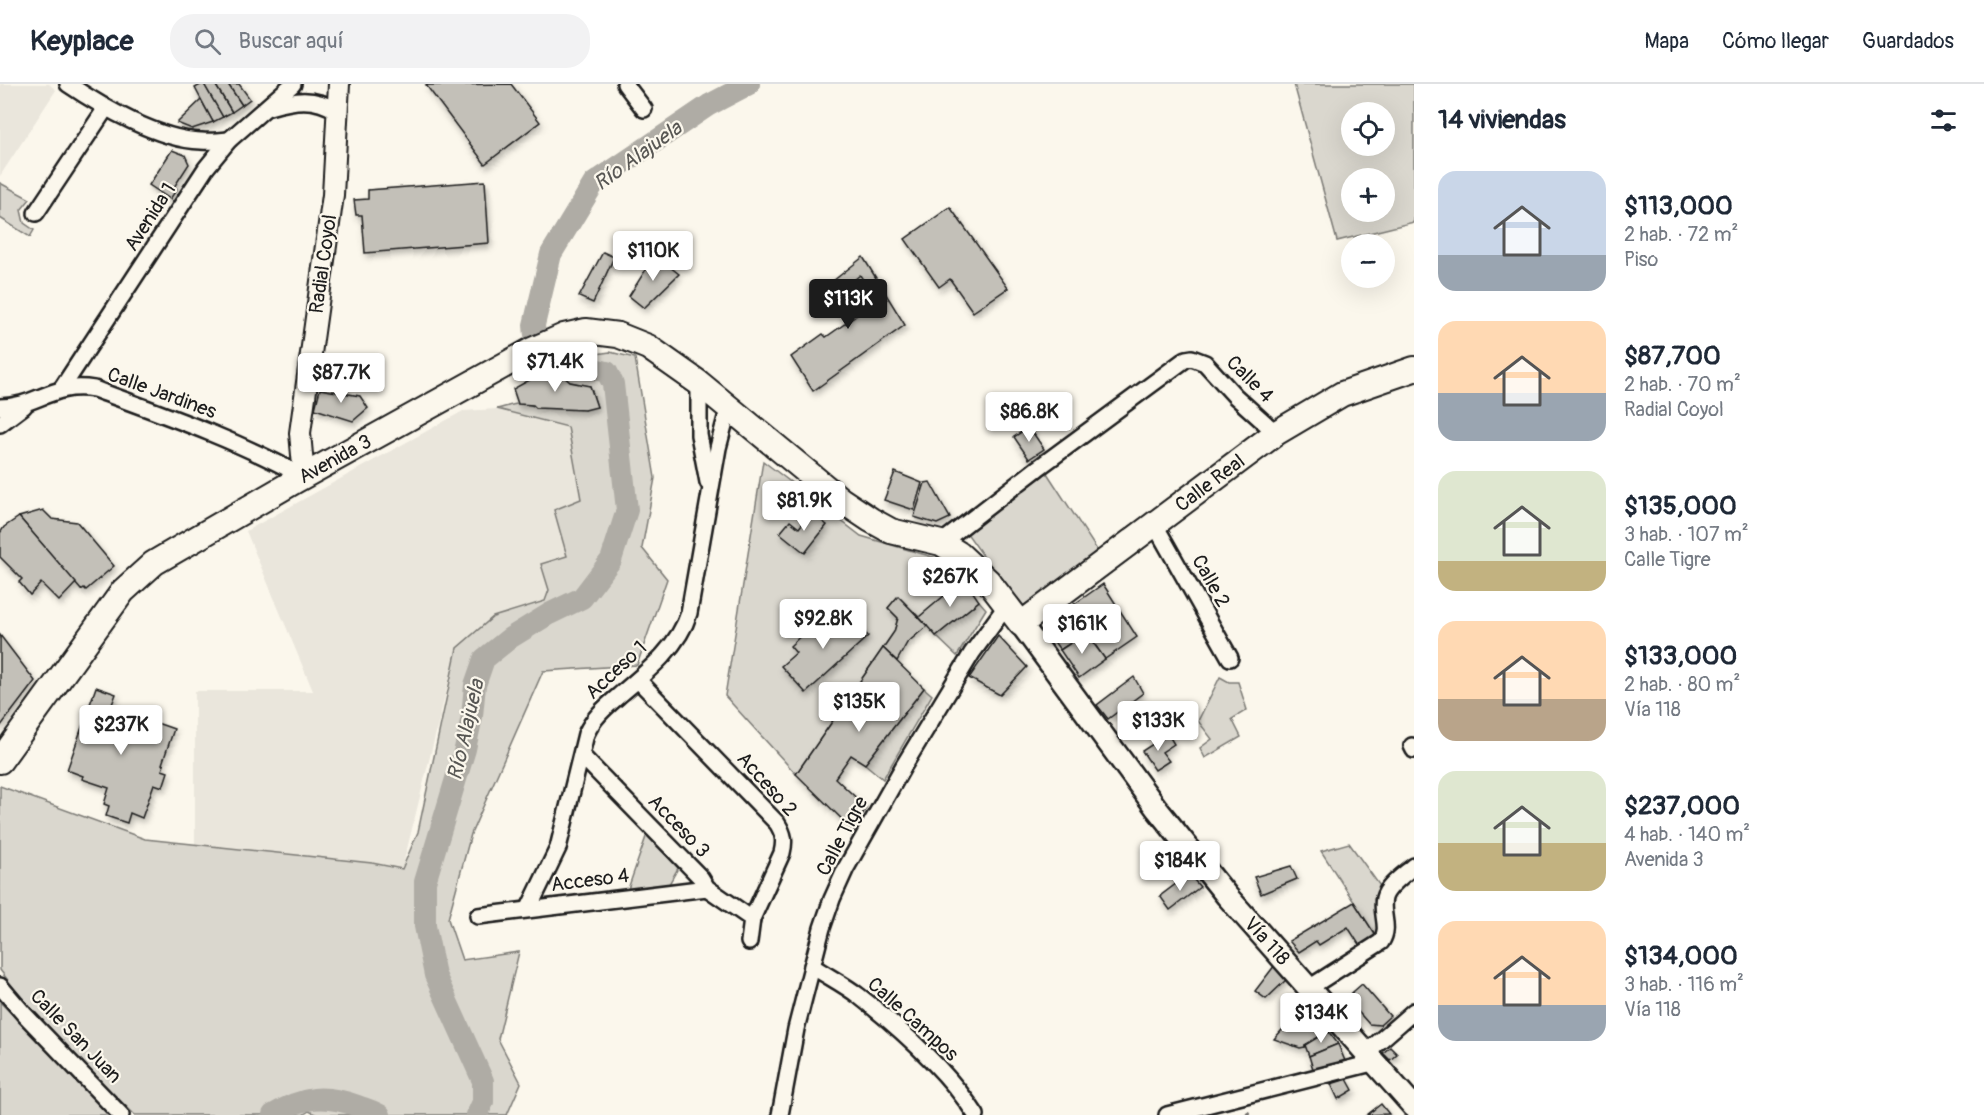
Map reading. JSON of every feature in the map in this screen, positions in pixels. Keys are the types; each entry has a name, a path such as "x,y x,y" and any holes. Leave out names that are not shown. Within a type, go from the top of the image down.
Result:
{"main road":[{"name":"Avenida 3","path":"0,761 112,605 137,576 176,550 541,345 576,332 596,331 618,335 648,347 729,406 841,500 891,531 940,543 974,565 1021,624"},
{"name":"Calle Real","path":"1021,624 1276,433 1342,394 1414,369"},
{"name":"Vía 118","path":"1021,624 1157,809 1227,896 1414,1107"}],"street":[{"path":"68,84 106,108 160,132 199,141 229,140"},
{"name":"Avenida 1","path":"62,388 206,168 229,140 293,84"},
{"path":"625,84 644,110"},
{"name":"Radial Coyol","path":"304,477 300,433 333,195 339,85"},
{"path":"266,107 295,100 307,100 326,104 337,111"},
{"path":"36,213 106,108"},
{"name":"Calle 4","path":"940,543 1179,362 1192,358 1204,363 1235,396 1276,433"},
{"name":"Acceso 1","path":"699,383 699,435 710,494"},
{"name":"Calle Jardines","path":"0,407 10,407 62,388 82,387 189,424 268,457 304,477"},
{"path":"0,424 34,399"},
{"name":"Acceso 1","path":"529,908 558,848 591,722 638,680 677,640 684,628 689,613 718,448 729,406"},
{"name":"Calle 2","path":"1155,525 1230,658"},
{"name":"Calle Tigre","path":"780,1115 796,1029 822,928 846,868 960,672 1007,605"},
{"name":"Acceso 2","path":"638,680 777,823 783,833 785,843 782,853 752,919 749,942"},
{"name":"Acceso 3","path":"582,756 701,878 707,888 752,919"},
{"path":"1309,988 1381,942 1385,935 1386,925 1384,899 1388,891 1414,866"},
{"name":"Acceso 4","path":"478,916 707,888"},
{"name":"Calle Campos","path":"812,966 857,995 924,1054 962,1093 976,1115"},
{"name":"Calle San Juan","path":"0,986 121,1115"},
{"path":"1167,1115 1372,1057 1414,1011"}],"shaded area":[{"path":"0,84 49,84 56,90 0,176"},
{"path":"1294,84 1414,84 1414,222 1365,234 1341,234 1341,240 1337,241"},
{"path":"0,183 30,199 21,210 24,223 34,230 30,237 0,218"},
{"path":"610,352 635,358 655,478 642,548 667,579 637,665 543,671 471,834 448,919 462,960 519,952 498,1039 521,1083 507,1115 317,1115 309,1111 303,1115 135,1115 40,1022 0,970 0,786 145,839 372,863 402,869 418,832 457,648 493,617 545,601 549,590 541,564 567,556 554,510 581,499 568,427 497,409 522,404 536,408 597,407 590,386 570,382 540,362"},
{"path":"497,409 568,427 581,499 554,510 568,556 545,601 493,617 457,648 402,869 372,863 195,845 195,691 313,691 246,531 463,411"},
{"path":"763,461 861,536 943,560 953,565 964,579 919,617 898,596 888,608 898,618 894,632 796,774 725,696"},
{"path":"1047,473 1099,553 1021,609 966,532"},
{"path":"979,601 986,609 957,656 936,636"},
{"path":"1220,677 1229,682 1238,682 1247,710 1232,719 1241,737 1205,758 1200,748 1212,739 1198,721"},
{"path":"924,688 932,695 883,779 865,764"},
{"path":"647,834 678,868 669,884 628,889"},
{"path":"1349,843 1380,886 1374,899 1379,930 1376,936 1321,851"},
{"path":"0,1002 110,1115 0,1115"}],"building":[{"path":"202,84 223,117 213,122 195,88"},
{"path":"204,84 215,84 232,112 223,117"},
{"path":"215,84 228,84 242,105 232,112"},
{"path":"228,84 239,84 250,99 242,105"},
{"path":"511,84 540,122 485,164 426,85"},
{"path":"201,100 213,122 192,129 177,123"},
{"path":"172,150 185,155 189,164 174,187 177,189 170,199 149,185"},
{"path":"485,181 489,243 365,253 362,215 356,215 354,200 368,199 368,190"},
{"path":"950,207 1008,288 973,312 950,279 939,287 905,239"},
{"path":"603,252 614,257 593,303 579,297"},
{"path":"655,255 679,274 644,308 629,296"},
{"path":"863,257 905,325 813,391 791,357 823,334 826,337 877,301 860,275 822,306 813,297"},
{"path":"553,367 570,382 590,386 597,407 585,410 536,408 533,405 518,404 513,389"},
{"path":"320,389 360,396 368,408 353,421 315,409"},
{"path":"1029,427 1044,449 1029,459 1014,437"},
{"path":"895,472 922,483 914,510 884,500"},
{"path":"930,482 950,518 937,524 914,517 925,483"},
{"path":"43,510 52,519 77,522 114,566 86,590 84,588 81,590 19,517"},
{"path":"811,512 827,525 805,553 780,533 790,521 799,528"},
{"path":"19,517 76,583 59,601 41,583 30,595 19,582 22,579 0,557 0,533 4,527"},
{"path":"964,579 979,601 936,636 919,617"},
{"path":"1103,584 1137,637 1105,659 1069,608"},
{"path":"898,596 927,626 907,643 897,661 883,648 894,632 898,618 888,608"},
{"path":"842,608 868,636 806,693 781,666 796,653 790,646 813,624 818,630"},
{"path":"1069,608 1086,633 1060,650 1043,626"},
{"path":"1086,633 1105,659 1079,678 1060,650"},
{"path":"0,635 35,681 0,727"},
{"path":"998,636 1027,667 1000,695 969,678"},
{"path":"883,648 924,688 865,764 851,755 835,778 866,807 854,831 796,774"},
{"path":"1134,677 1143,693 1108,719 1097,705"},
{"path":"96,687 116,694 111,707 174,729 162,764 164,765 162,770 168,772 163,787 154,784 142,818 130,813 127,823 106,816 109,806 104,804 109,788 82,779 83,776 67,770"},
{"path":"1168,734 1174,744 1162,752 1169,761 1155,770 1142,751"},
{"path":"1291,866 1297,879 1261,894 1254,877"},
{"path":"1189,874 1200,887 1170,910 1160,896"},
{"path":"1354,902 1376,936 1360,946 1348,927 1319,945 1316,941 1299,952 1289,941"},
{"path":"1275,965 1287,979 1266,999 1255,991"},
{"path":"1362,984 1390,1016 1380,1025 1369,1024 1346,998"},
{"path":"1299,1011 1313,1022 1321,1037 1300,1048 1274,1039"},
{"path":"1328,1031 1338,1044 1309,1056 1305,1045"},
{"path":"1338,1044 1345,1061 1313,1069 1309,1056"},
{"path":"1390,1047 1397,1054 1390,1060 1383,1053"},
{"path":"1347,1079 1353,1090 1338,1099 1331,1084"},
{"path":"1381,1104 1389,1114 1367,1115"}],"waterway":[{"name":"Río Alajuela","path":"477,1115 483,1102 483,1081 435,975 425,926 425,882 465,749 472,716 475,685 484,659 510,638 549,614 582,598 611,560 627,510 613,384 607,372 549,362 541,354 536,343 534,325 551,254 594,183 709,105 749,84"},
{"name":"Río Alajuela","path":"273,1115 295,1104 314,1099 346,1102 380,1115"}]}
